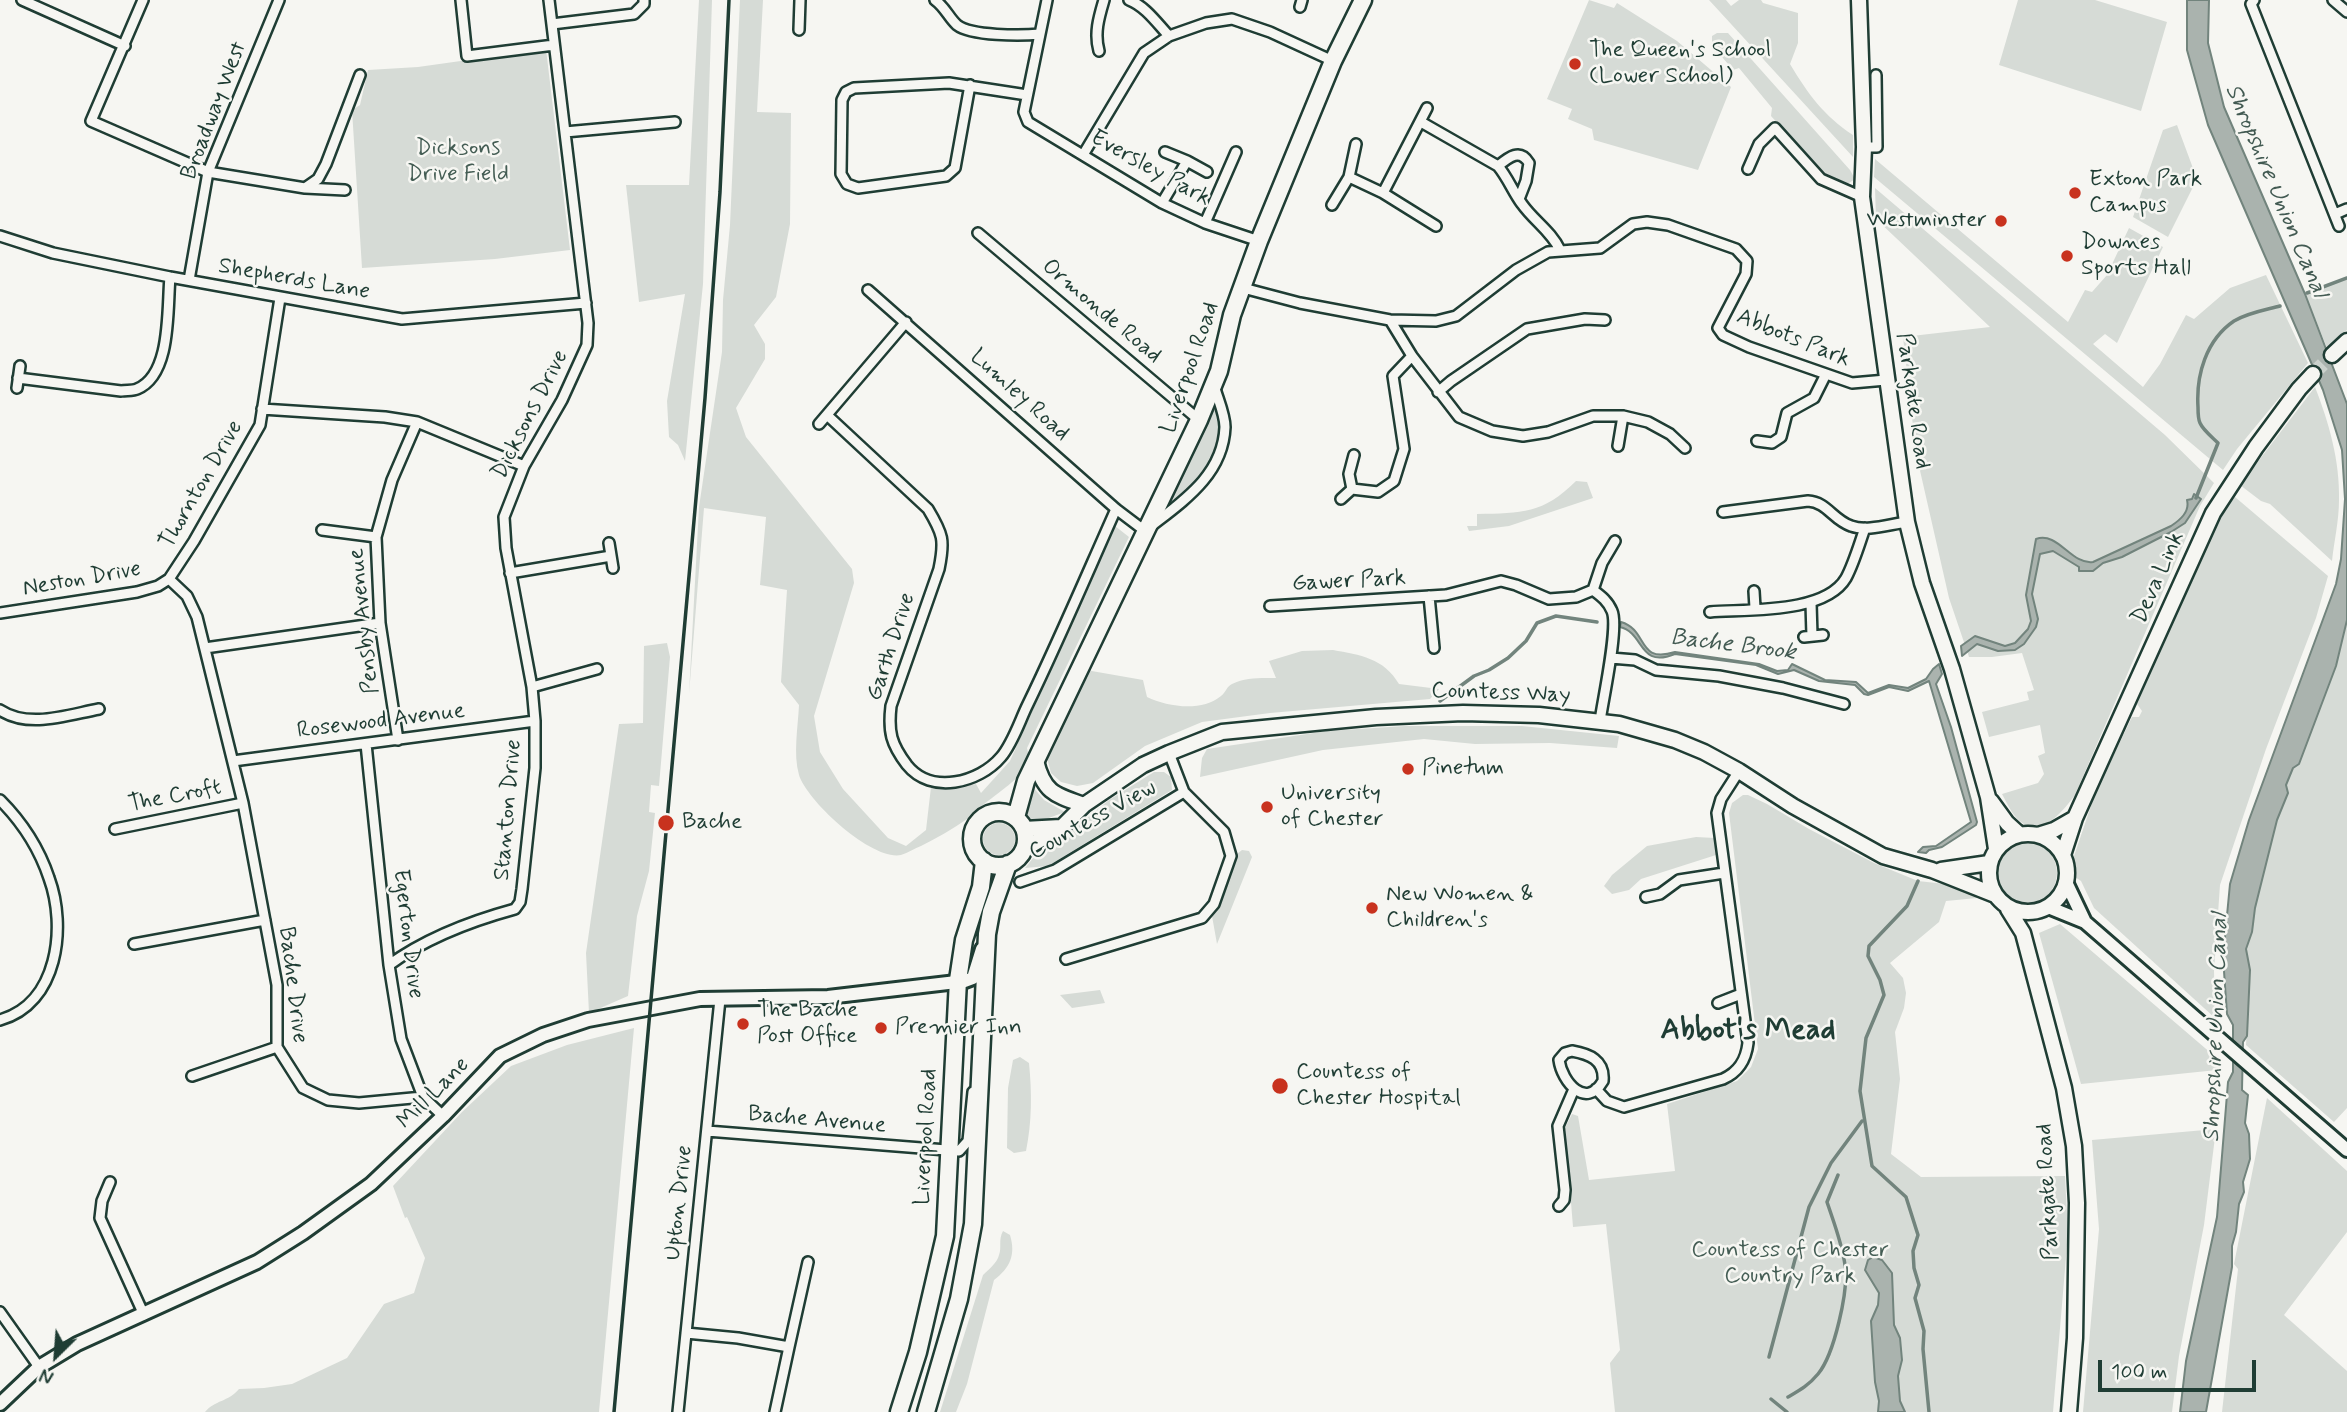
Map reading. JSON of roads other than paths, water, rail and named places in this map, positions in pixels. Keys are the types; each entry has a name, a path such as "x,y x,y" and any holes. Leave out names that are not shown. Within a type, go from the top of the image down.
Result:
{"highway":[{"name":"Liverpool Road","path":"996,812 1026,781 1145,531 1175,474 1214,384 1232,315 1259,241 1333,61 1363,0"},
{"name":"Liverpool Road","path":"1020,823 1026,781"},
{"path":"996,812 1005,812 1020,823 1026,838 1018,858 998,866 984,861 974,849 972,840 973,830 981,818 996,812"},
{"name":"Liverpool Road","path":"899,1412 918,1352 945,1236 958,980 964,940 981,887 984,861"},
{"path":"926,1412 959,1299 972,1224 987,934 991,912 1007,864"}],"main road":[{"name":"Parkgate Road","path":"1859,0 1864,147 1862,197 1907,522 1922,583 1952,669 1988,797 1996,849"},
{"path":"2332,355 2347,341"},
{"name":"Deva Link","path":"2063,856 2075,818 2213,513 2256,447 2313,374"},
{"name":"Countess Way","path":"1023,850 1062,827 1084,805 1143,765 1222,732 1376,717 1463,713 1539,715 1628,726 1675,740 1739,771 1793,806 1883,856 1932,870 1995,895"},
{"path":"1036,761 1041,781 1049,789 1058,796 1084,805"},
{"name":"Parkgate Road","path":"1988,797 2007,823 2019,834"},
{"path":"2038,835 2057,846 2063,856 2067,869 2062,892 2048,907 2032,912 2008,909 1990,885 1989,863 1996,849 2002,842 2019,834 2038,835 2054,830 2075,818"},
{"path":"1020,823 1062,827"},
{"name":"Countess Way","path":"1932,870 1989,863"},
{"name":"Parkgate Road","path":"2008,909 2023,933 2064,1088 2074,1146 2077,1203 2075,1338 2068,1412"},
{"path":"2023,933 2032,912"}],"street":[{"path":"22,0 125,46"},
{"path":"143,0 91,121 208,172 305,188 345,190"},
{"name":"Broadway West","path":"189,280 208,172 279,0"},
{"path":"461,0 467,56 554,45"},
{"name":"Dicksons Drive","path":"535,721 532,687 503,531 504,517 524,466 562,400 587,345 589,323 549,0"},
{"path":"552,24 634,14 644,4 644,0"},
{"path":"799,30 800,0"},
{"path":"935,0 956,24 967,31 1007,37 1040,34"},
{"path":"970,85 955,168 946,176 858,188 847,184 841,174 842,100 846,92 854,88 949,83 970,85 1027,95 1047,0"},
{"path":"1098,51 1097,23 1104,0"},
{"path":"1129,0 1136,2 1169,36"},
{"path":"2253,0 2252,4 2339,226"},
{"path":"2333,0 2347,12"},
{"path":"1083,155 1144,53 1169,36 1206,23 1232,19 1270,32 1333,61"},
{"path":"305,188 318,178 326,164 360,75"},
{"path":"1864,147 1877,147 1876,75"},
{"name":"Eversley Park","path":"1027,95 1024,112 1028,122 1161,203 1205,223 1259,241"},
{"path":"1383,194 1427,108"},
{"path":"565,132 675,122"},
{"path":"1421,122 1498,166 1507,176 1519,199 1554,237 1560,250"},
{"path":"1748,169 1759,144 1775,128 1821,179 1862,197"},
{"path":"1332,205 1349,177 1356,144"},
{"path":"1165,152 1207,172"},
{"path":"1205,223 1236,152"},
{"path":"1498,166 1519,154 1529,163 1519,199"},
{"path":"1161,203 1187,161"},
{"path":"1349,177 1436,226"},
{"path":"2334,214 2347,209"},
{"name":"Abbots Park","path":"1243,288 1300,303 1390,320 1436,321 1456,316 1516,270 1548,253 1600,247 1633,224 1647,222 1668,225 1736,249 1747,261 1746,274 1718,328 1723,335 1749,347 1852,383 1886,380"},
{"name":"Ormonde Road","path":"978,233 1199,420"},
{"name":"Shepherds Lane","path":"0,236 53,253 402,319 586,303"},
{"path":"20,366 18,383 121,391 136,389 148,382 159,368 164,352 170,277"},
{"name":"Lumley Road","path":"868,290 1116,509 1145,531"},
{"name":"Thornton Drive","path":"233,761 193,607 187,596 169,579 194,541 260,425 280,298"},
{"path":"1438,392 1527,329 1586,319 1605,320"},
{"path":"1390,320 1412,356 1459,418 1492,431 1523,436 1548,432 1593,416 1623,416 1648,422 1670,434 1685,448"},
{"path":"819,424 906,322"},
{"path":"1341,499 1352,489 1378,492 1394,481 1405,449 1393,376 1412,356"},
{"path":"1757,442 1772,443 1781,437 1787,413 1814,398 1826,374"},
{"path":"1145,531 1199,489 1222,451 1225,424 1214,384"},
{"path":"262,409 385,417 416,422 524,466"},
{"name":"Garth Drive","path":"827,415 928,509 944,546 939,569 891,706 889,727 895,749 911,769 933,782 956,783 982,773 1002,756 1116,509"},
{"path":"1618,446 1623,416"},
{"name":"Pensby Avenue","path":"398,740 380,623 376,537 392,480 416,422"},
{"path":"1352,489 1349,474 1354,455"},
{"path":"1723,512 1815,502 1821,503 1851,526 1865,528 1907,522"},
{"path":"1710,612 1782,608 1811,603 1837,590 1845,579 1865,528"},
{"path":"322,530 376,537"},
{"path":"1600,721 1611,658 1614,614 1606,600 1593,590 1602,563 1615,541"},
{"path":"609,543 613,568"},
{"path":"510,573 611,556"},
{"name":"Neston Drive","path":"0,614 137,592 158,586 169,579"},
{"name":"Gawer Park","path":"1270,606 1429,596 1470,591 1502,582 1516,584 1549,599 1576,597 1593,590"},
{"path":"1754,591 1755,608"},
{"name":"Gawer Park","path":"1429,596 1434,649"},
{"path":"1811,603 1808,637 1823,635"},
{"path":"205,648 380,623"},
{"path":"1611,658 1635,660 1656,670 1719,676 1783,688 1844,704"},
{"path":"532,687 581,668 597,669"},
{"path":"0,710 15,719 28,721 99,709"},
{"name":"Rosewood Avenue","path":"233,761 535,721"},
{"name":"Stanton Drive","path":"389,965 406,953 446,933 515,909 520,902 535,768 535,721"},
{"name":"Egerton Drive","path":"366,744 389,965 401,1039 423,1097 443,1116"},
{"path":"1066,959 1202,918 1213,904 1224,881 1231,856 1224,832 1184,792 1169,753"},
{"name":"Bache Drive","path":"233,761 277,985 277,1047 303,1088 328,1100 359,1103 423,1097"},
{"path":"1596,1089 1607,1101 1624,1107 1713,1082 1735,1072 1745,1057 1748,1043 1717,813 1721,799 1739,771"},
{"name":"Countess View","path":"1020,882 1055,870 1184,792"},
{"path":"0,800 28,834 38,854 49,878 57,917 51,973 41,991 27,1007 0,1020"},
{"name":"The Croft","path":"115,829 243,803"},
{"path":"1646,897 1660,894 1679,880 1724,873"},
{"path":"2066,882 2085,922"},
{"path":"2048,907 2085,922 2347,1150"},
{"path":"134,944 265,920"},
{"path":"958,980 973,978 987,934"},
{"path":"387,941 406,953"},
{"name":"Mill Lane","path":"0,1404 39,1367 77,1344 257,1262 303,1233 371,1184 443,1116 500,1056 543,1034 588,1020 675,1003 720,999 828,997 958,980"},
{"path":"1718,1003 1741,994"},
{"name":"Upton Drive","path":"678,1412 720,999"},
{"path":"192,1076 277,1047"},
{"path":"1572,1051 1588,1055 1600,1063 1603,1081 1596,1089 1588,1092 1574,1089 1564,1079 1559,1060 1564,1053 1572,1051"},
{"path":"951,1152 960,1152 968,1141 970,1105 979,1065"},
{"path":"1559,1206 1564,1200 1565,1190 1558,1126 1574,1089"},
{"name":"Bache Avenue","path":"707,1131 951,1152"},
{"path":"110,1182 102,1201 100,1217 144,1315"},
{"path":"775,1412 808,1262"},
{"path":"0,1312 39,1367"},
{"path":"685,1334 738,1338 789,1347"}],"waterway":[{"name":"Shropshire Union Canal","path":"2307,293 2347,278"},
{"path":"2196,498 2218,443 2203,428 2198,417 2199,383 2205,359 2216,338 2234,321 2280,306"},
{"name":"Bache Brook","path":"1440,701 1474,676 1508,658 1526,641 1537,623 1556,616 1597,622"},
{"path":"1918,881 1907,906 1869,946 1868,956 1884,995 1866,1038 1860,1091 1872,1166 1906,1197 1918,1235 1913,1251 1919,1285 1915,1298 1924,1331 1923,1349 1929,1412"},
{"path":"1769,1357 1809,1207 1831,1163 1862,1121"},
{"path":"1788,1397 1818,1374 1830,1352 1839,1322 1845,1290 1845,1265 1827,1202 1838,1175"},
{"path":"1771,1399 1787,1412"}],"tunnel":[{"path":"2313,374 2332,355"}],"railway":[{"path":"614,1412 705,398 720,192 729,0"}],"place":[{"name":"The Queen's School (Lower School)","path":"1575,64"},
{"name":"Exton Park Campus","path":"2075,193"},
{"name":"Westminster","path":"2001,221"},
{"name":"Downes Sports Hall","path":"2067,256"},
{"name":"Pinetum","path":"1408,769"},
{"name":"University of Chester","path":"1267,807"},
{"name":"Bache","path":"666,823"},
{"name":"New Women & Children's","path":"1372,908"},
{"name":"The Bache Post Office","path":"743,1024"},
{"name":"Premier Inn","path":"881,1028"},
{"name":"Countess of Chester Hospital","path":"1280,1086"}],"district":[{"name":"Abbot's Mead","path":"1748,1032"}],"park label":[{"name":"Dicksons Drive Field","path":"458,162"},
{"name":"Countess of Chester Country Park","path":"1790,1264"}]}
